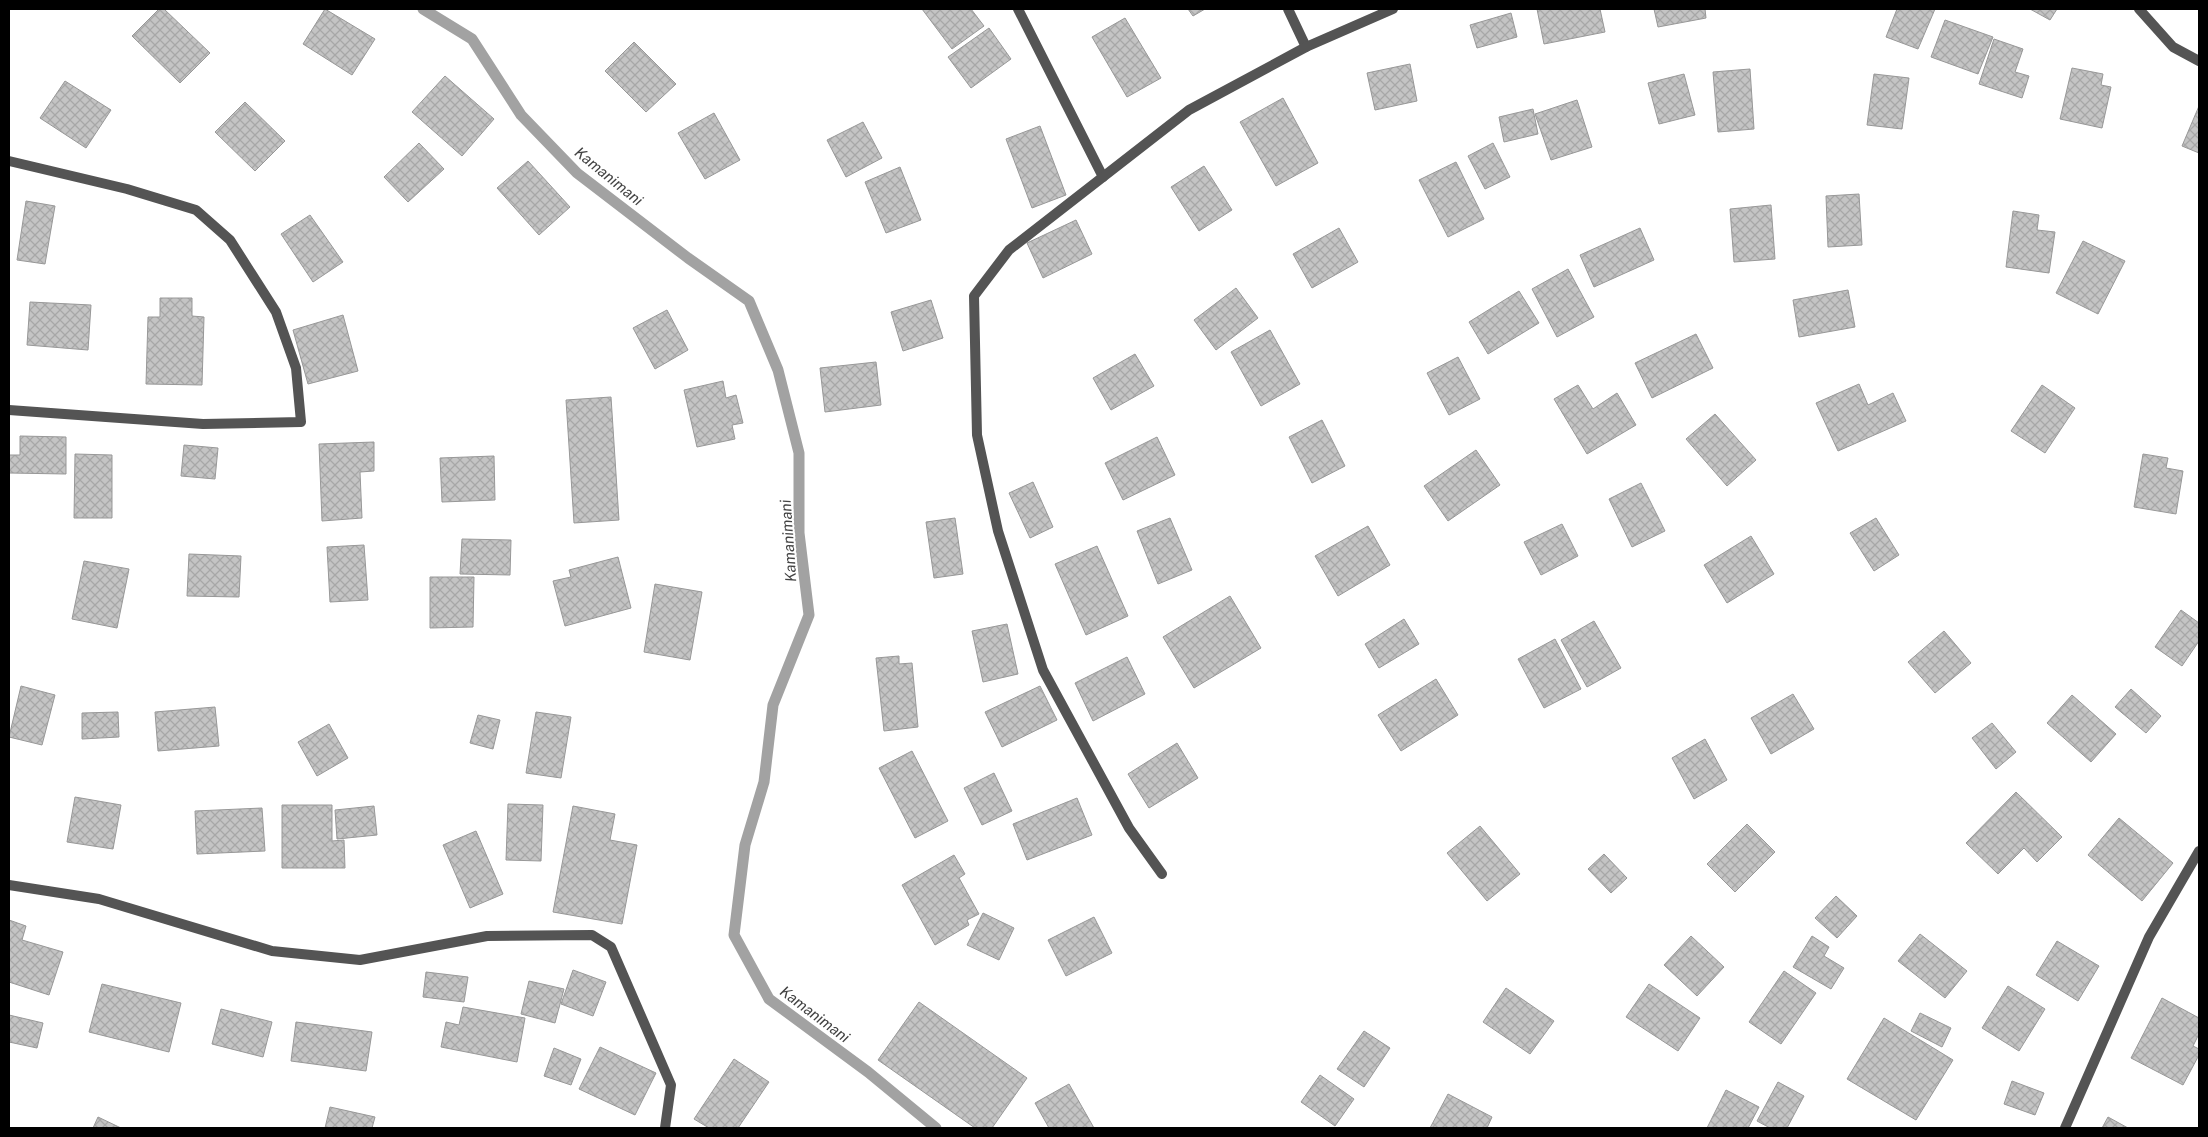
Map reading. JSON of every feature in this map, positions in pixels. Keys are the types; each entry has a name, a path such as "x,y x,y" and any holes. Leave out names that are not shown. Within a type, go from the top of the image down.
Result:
{"street":[{"path":"1018,9 1103,177"},
{"path":"1288,9 1306,47"},
{"path":"1162,874 1129,828 1042,670 998,531 977,435 974,296 1009,250 1190,110 1306,47 1393,9"},
{"path":"2139,9 2173,47 2199,61"},
{"path":"9,161 127,189 196,210 230,240 276,312 296,368 301,422 203,424 9,410"},
{"path":"2066,1128 2149,937 2199,851"},
{"path":"9,885 100,899 272,951 360,960 487,936 592,935 610,946 671,1084 665,1128"}],"building":[{"path":"159,9 164,9 210,53 180,83 132,36"},
{"path":"325,9 375,39 352,75 303,44"},
{"path":"922,9 971,9 984,26 952,49"},
{"path":"1188,9 1205,9 1193,16"},
{"path":"1537,9 1600,9 1605,32 1544,44"},
{"path":"1654,9 1705,9 1706,18 1658,27"},
{"path":"1897,9 1935,9 1918,49 1886,37"},
{"path":"2030,9 2057,9 2050,20"},
{"path":"1511,13 1517,37 1477,48 1470,25"},
{"path":"1125,18 1161,78 1127,97 1092,37"},
{"path":"1945,20 1993,37 1978,74 1931,57"},
{"path":"989,28 1011,59 971,88 948,57"},
{"path":"1994,39 2023,49 2015,72 2029,76 2022,98 1979,84"},
{"path":"634,42 676,84 646,112 605,71"},
{"path":"1410,64 1417,101 1375,110 1367,73"},
{"path":"2072,68 2103,74 2101,85 2111,87 2102,128 2060,119"},
{"path":"1750,69 1754,129 1718,132 1713,72"},
{"path":"1684,74 1695,115 1659,124 1648,83"},
{"path":"1874,74 1909,78 1902,129 1867,125"},
{"path":"445,76 494,119 462,156 412,112"},
{"path":"65,81 111,110 86,148 40,118"},
{"path":"1283,98 1318,163 1276,186 1240,122"},
{"path":"1577,100 1592,147 1551,160 1535,114"},
{"path":"245,102 285,141 255,171 215,132"},
{"path":"2199,106 2199,153 2182,146"},
{"path":"1533,109 1538,134 1504,142 1499,117"},
{"path":"714,113 740,160 705,179 678,133"},
{"path":"863,122 882,158 846,177 827,140"},
{"path":"1040,126 1066,195 1032,208 1006,139"},
{"path":"419,143 444,169 408,202 384,177"},
{"path":"1493,143 1510,177 1485,189 1468,156"},
{"path":"528,161 570,207 539,235 497,188"},
{"path":"1456,162 1484,219 1448,237 1419,180"},
{"path":"1204,166 1232,210 1199,231 1171,187"},
{"path":"900,167 921,220 886,233 865,182"},
{"path":"1859,194 1862,245 1828,247 1826,196"},
{"path":"26,201 55,206 45,264 17,260"},
{"path":"1771,205 1775,259 1734,262 1730,209"},
{"path":"2013,211 2039,215 2037,230 2055,232 2049,273 2006,267"},
{"path":"310,215 343,262 313,282 281,234"},
{"path":"1076,220 1092,254 1043,278 1027,243"},
{"path":"1339,228 1358,262 1312,288 1293,254"},
{"path":"1640,228 1654,260 1594,287 1580,255"},
{"path":"2083,241 2125,261 2098,314 2056,293"},
{"path":"1568,269 1594,317 1557,337 1532,289"},
{"path":"1236,288 1258,318 1216,350 1194,320"},
{"path":"1848,290 1855,327 1799,337 1793,300"},
{"path":"1519,291 1539,323 1488,354 1469,322"},
{"path":"160,298 192,298 192,316 204,317 202,385 146,384 148,317 160,317"},
{"path":"931,300 943,338 903,351 891,312"},
{"path":"30,302 91,305 88,350 27,345"},
{"path":"667,310 688,350 655,369 633,328"},
{"path":"343,315 358,371 308,384 293,330"},
{"path":"1270,330 1300,384 1261,406 1231,352"},
{"path":"1696,334 1713,368 1652,398 1635,363"},
{"path":"1135,354 1154,386 1111,410 1093,378"},
{"path":"1458,357 1480,399 1449,415 1427,373"},
{"path":"876,362 881,405 825,412 820,368"},
{"path":"723,381 726,398 736,395 743,423 732,425 735,439 697,447 684,390"},
{"path":"1859,384 1868,405 1893,393 1906,421 1838,451 1816,403"},
{"path":"1578,385 1593,409 1617,393 1636,425 1587,454 1554,399"},
{"path":"2042,385 2075,408 2045,453 2011,431"},
{"path":"611,397 619,520 574,523 566,400"},
{"path":"1715,414 1756,460 1727,486 1686,439"},
{"path":"1322,420 1345,466 1312,483 1289,437"},
{"path":"20,436 66,437 66,474 9,473 9,455 20,455"},
{"path":"1157,437 1175,475 1123,500 1105,463"},
{"path":"374,442 374,471 360,472 362,518 322,521 319,444"},
{"path":"184,445 218,448 215,479 181,476"},
{"path":"1476,450 1500,485 1448,521 1424,486"},
{"path":"75,454 112,455 112,518 74,518"},
{"path":"2143,454 2168,458 2166,468 2183,471 2176,514 2134,507"},
{"path":"494,456 495,500 442,502 440,458"},
{"path":"1033,482 1053,527 1030,538 1009,493"},
{"path":"1641,483 1665,531 1632,547 1609,499"},
{"path":"955,518 963,574 934,578 926,522"},
{"path":"1170,518 1192,570 1158,584 1137,531"},
{"path":"1876,518 1899,555 1874,571 1850,533"},
{"path":"1562,524 1578,556 1541,575 1524,542"},
{"path":"1368,526 1390,565 1338,596 1315,556"},
{"path":"1751,536 1774,574 1727,603 1704,565"},
{"path":"462,539 511,540 510,575 460,574"},
{"path":"364,545 368,600 330,602 327,547"},
{"path":"1097,546 1128,616 1086,635 1055,564"},
{"path":"189,554 241,556 239,597 187,596"},
{"path":"618,557 631,608 565,626 553,581 571,577 569,570"},
{"path":"84,561 129,569 117,628 72,619"},
{"path":"430,577 474,577 473,627 430,628"},
{"path":"655,584 702,592 690,660 644,652"},
{"path":"1230,596 1261,648 1194,688 1163,637"},
{"path":"2181,610 2199,623 2199,641 2182,666 2155,647"},
{"path":"1404,619 1419,644 1379,668 1365,644"},
{"path":"1594,621 1621,668 1587,687 1561,640"},
{"path":"1007,624 1018,674 983,682 972,631"},
{"path":"1944,631 1971,663 1935,693 1908,662"},
{"path":"1555,639 1581,689 1544,708 1518,659"},
{"path":"899,656 899,664 912,663 918,727 884,731 876,658"},
{"path":"1127,657 1145,694 1093,721 1075,683"},
{"path":"1436,679 1458,715 1401,751 1378,715"},
{"path":"21,686 55,695 42,745 9,737"},
{"path":"1040,686 1057,720 1002,747 985,712"},
{"path":"2131,689 2161,716 2146,733 2115,707"},
{"path":"1793,694 1814,729 1771,754 1751,718"},
{"path":"2072,695 2116,734 2091,762 2047,723"},
{"path":"215,707 219,746 158,751 155,712"},
{"path":"118,712 119,737 82,739 82,713"},
{"path":"536,712 571,717 561,778 526,773"},
{"path":"478,715 500,720 493,749 470,743"},
{"path":"1992,723 2016,752 1996,769 1972,738"},
{"path":"329,724 348,758 317,776 298,742"},
{"path":"1705,739 1727,780 1694,799 1672,758"},
{"path":"1177,743 1198,778 1149,808 1128,774"},
{"path":"912,751 948,821 915,838 879,768"},
{"path":"994,773 1012,811 982,825 964,788"},
{"path":"2016,792 2062,837 2037,862 2024,848 1998,874 1966,843"},
{"path":"75,797 121,805 113,849 67,842"},
{"path":"1077,798 1092,835 1027,860 1013,824"},
{"path":"508,804 543,805 541,861 506,860"},
{"path":"282,805 332,805 332,841 344,840 345,868 282,868"},
{"path":"374,806 377,835 337,839 335,810"},
{"path":"573,806 615,814 610,840 637,845 622,924 553,912"},
{"path":"262,808 265,851 197,854 195,811"},
{"path":"2119,818 2173,863 2142,901 2088,855"},
{"path":"1747,824 1775,852 1735,892 1707,864"},
{"path":"1480,826 1520,874 1487,901 1447,853"},
{"path":"476,831 503,894 470,908 443,845"},
{"path":"1604,854 1627,878 1611,893 1588,869"},
{"path":"954,855 965,874 959,878 979,914 967,920 969,925 935,945 902,885"},
{"path":"1836,896 1857,916 1837,938 1815,918"},
{"path":"983,913 1014,928 999,960 967,945"},
{"path":"1094,917 1112,953 1066,976 1048,940"},
{"path":"9,920 26,926 22,940 63,952 49,995 9,982"},
{"path":"1920,934 1967,971 1945,998 1898,961"},
{"path":"1691,936 1724,967 1697,996 1664,965"},
{"path":"1812,936 1829,947 1824,956 1844,968 1831,989 1793,967"},
{"path":"2057,941 2099,966 2078,1001 2036,975"},
{"path":"573,970 606,982 593,1016 561,1004"},
{"path":"1784,971 1816,993 1781,1044 1749,1022"},
{"path":"426,972 468,977 464,1002 423,997"},
{"path":"529,981 564,989 555,1023 521,1014"},
{"path":"102,984 181,1003 169,1052 89,1032"},
{"path":"1649,984 1700,1018 1678,1051 1626,1017"},
{"path":"2008,986 2045,1009 2019,1051 1982,1028"},
{"path":"1506,988 1554,1021 1530,1054 1483,1022"},
{"path":"2162,998 2199,1018 2199,1034 2193,1046 2199,1049 2199,1055 2183,1085 2131,1058"},
{"path":"919,1002 1027,1078 992,1128 975,1128 878,1060"},
{"path":"463,1007 525,1018 517,1062 441,1047 446,1022 459,1025"},
{"path":"221,1009 272,1022 263,1057 212,1044"},
{"path":"1920,1013 1951,1028 1942,1047 1911,1031"},
{"path":"9,1015 43,1023 37,1048 9,1042"},
{"path":"1884,1018 1953,1060 1916,1120 1847,1079"},
{"path":"296,1022 372,1032 366,1071 291,1061"},
{"path":"1364,1031 1390,1048 1364,1087 1337,1069"},
{"path":"600,1047 656,1073 635,1115 579,1089"},
{"path":"554,1048 581,1059 571,1085 544,1076"},
{"path":"734,1059 769,1082 738,1128 709,1128 694,1119"},
{"path":"1320,1075 1354,1099 1335,1126 1301,1102"},
{"path":"2012,1081 2044,1093 2035,1115 2004,1104"},
{"path":"1778,1082 1804,1096 1787,1128 1770,1128 1757,1121"},
{"path":"1069,1084 1094,1128 1049,1128 1035,1103"},
{"path":"1726,1090 1759,1107 1748,1128 1707,1128"},
{"path":"1448,1094 1492,1117 1487,1128 1430,1128"},
{"path":"330,1107 375,1117 372,1128 325,1128"},
{"path":"98,1117 121,1128 93,1128"},
{"path":"2108,1117 2128,1128 2102,1128"}],"waterway":[{"name":"Kamanimani","path":"423,9 472,39 521,115 577,173 688,258 749,301 778,370 799,453 799,533 809,615 773,705 764,782 745,845 734,935 769,999 868,1072 936,1128"}]}
